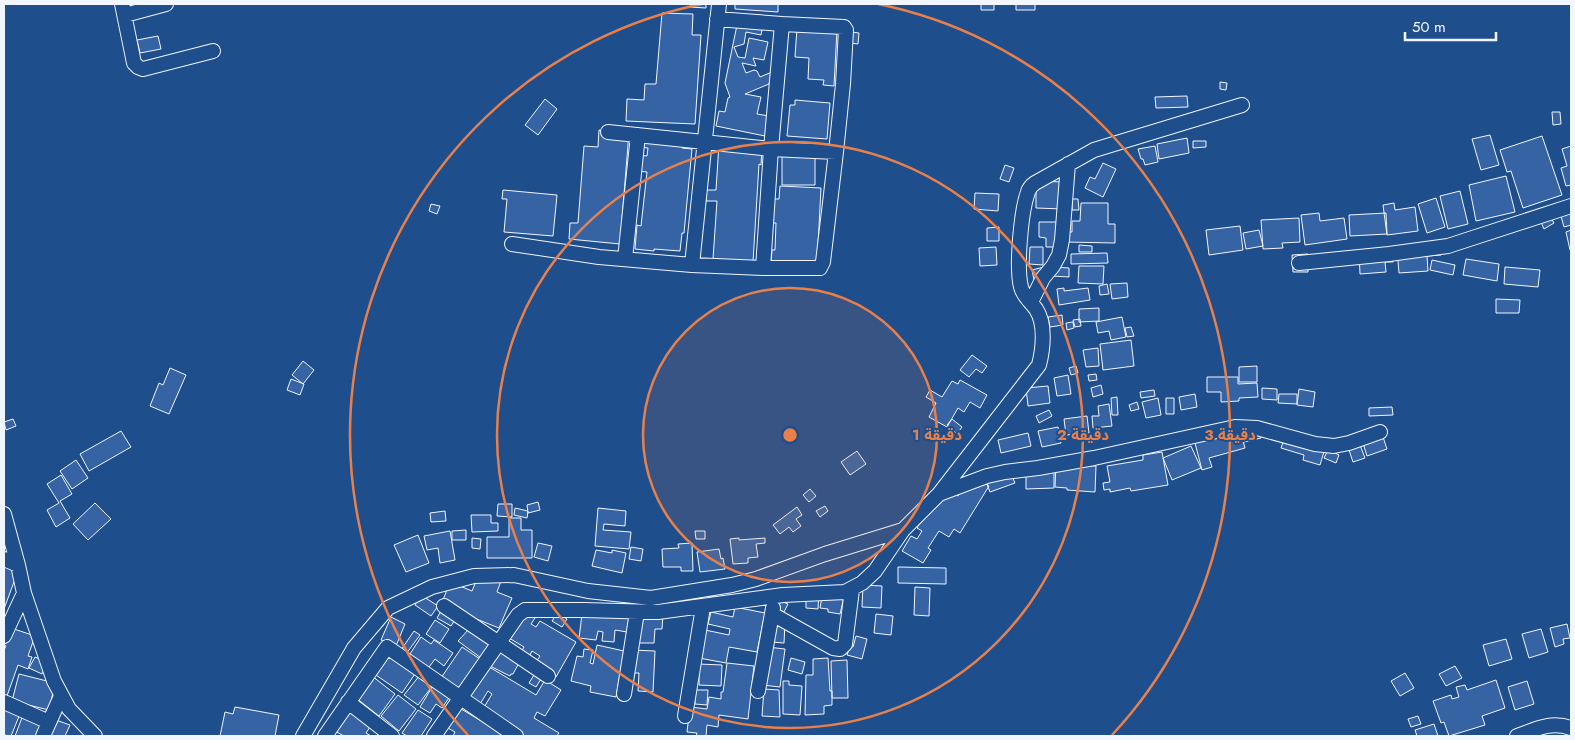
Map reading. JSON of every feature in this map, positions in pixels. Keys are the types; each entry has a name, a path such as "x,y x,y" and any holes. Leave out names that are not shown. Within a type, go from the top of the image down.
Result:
{"street":[{"path":"166,4 123,10 134,63 138,68 143,69 213,51"},
{"path":"692,265 719,4"},
{"path":"512,244 599,257 692,265 820,268 823,262 836,152 846,30 840,25 782,24 717,19"},
{"path":"763,268 782,24"},
{"path":"434,736 518,615 525,610 658,612 776,596 838,593 852,590 862,583 875,571 903,530 939,494 1039,365 1042,327 1038,311 1022,290 1019,270 1021,228 1029,188 1035,182 1094,150 1242,105"},
{"path":"608,132 771,149 836,152"},
{"path":"625,259 638,135"},
{"path":"1030,302 1043,278 1059,255 1062,240 1068,164"},
{"path":"1299,263 1448,246 1571,206"},
{"path":"939,494 980,478 1005,472 1094,458 1235,427 1257,428 1315,444 1334,446 1380,432"},
{"path":"4,514 24,593 54,681 69,709 95,736"},
{"path":"303,736 354,648 388,608 432,587 474,576 514,575 588,591 651,598 748,581 824,554 903,530"},
{"path":"4,559 18,565"},
{"path":"772,614 833,648 840,649 845,644 852,590"},
{"path":"4,633 24,593"},
{"path":"758,690 776,596"},
{"path":"444,606 548,676"},
{"path":"685,716 703,607"},
{"path":"624,694 637,612"},
{"path":"325,736 387,647 516,736"},
{"path":"44,736 61,696"},
{"path":"4,702 49,722"},
{"path":"348,702 392,736"},
{"path":"1517,736 1551,725 1571,728"}],"building":[{"path":"691,4 706,4 706,8 690,7"},
{"path":"735,4 778,4 778,12 735,9"},
{"path":"981,4 994,4 994,10 981,10"},
{"path":"1016,4 1035,4 1035,10 1016,10"},
{"path":"662,13 693,14 692,35 701,35 695,124 626,121 627,99 644,100 645,84 656,84"},
{"path":"737,25 763,25 761,35 746,32 744,44 734,47 738,57 745,58 749,38 768,42 764,60 753,58 756,66 742,63 746,73 754,70 757,71 760,77 772,72 769,84 745,94 761,97 757,114 769,116 765,136 716,126 719,111 725,112 728,98 730,97 725,83"},
{"path":"797,28 837,30 834,86 823,85 824,80 808,79 809,58 795,57"},
{"path":"851,32 859,33 858,44 850,43"},
{"path":"158,36 161,49 140,53 137,40"},
{"path":"1220,82 1227,83 1226,90 1220,89"},
{"path":"1187,96 1188,107 1156,108 1155,97"},
{"path":"545,99 557,109 538,135 525,125"},
{"path":"795,100 830,103 827,139 787,136 790,105 795,105"},
{"path":"1552,112 1560,112 1561,124 1553,125"},
{"path":"599,130 629,132 620,244 569,239 570,223 578,223 584,146 598,147"},
{"path":"639,133 683,137 682,148 692,149 684,233 682,233 680,251 635,249 637,225 641,226 647,172 637,171 639,155 647,156 648,148 637,147"},
{"path":"1490,135 1499,165 1481,170 1472,139"},
{"path":"1542,136 1562,195 1523,208 1511,171 1507,172 1500,150"},
{"path":"1187,138 1189,153 1159,159 1157,144"},
{"path":"1193,141 1206,141 1206,147 1193,148"},
{"path":"719,144 762,147 761,165 759,164 753,262 713,259 717,201 706,201 706,190 716,190"},
{"path":"1155,146 1158,162 1145,165 1138,149"},
{"path":"1571,146 1571,185 1566,186 1561,168 1567,166 1562,149"},
{"path":"782,150 815,151 815,185 782,185"},
{"path":"1103,163 1116,169 1103,197 1085,188 1090,177 1095,179"},
{"path":"1005,165 1014,168 1009,182 1000,179"},
{"path":"1506,176 1515,212 1476,221 1469,185"},
{"path":"1036,181 1064,182 1063,209 1036,208"},
{"path":"780,186 821,188 817,265 771,263 772,250 775,250 776,223 770,223 771,199 779,199"},
{"path":"503,190 557,195 553,236 504,232 507,199 502,199"},
{"path":"1460,191 1468,224 1448,229 1440,196"},
{"path":"975,193 999,194 998,211 974,209"},
{"path":"1436,198 1445,227 1427,233 1418,204"},
{"path":"1072,199 1078,199 1079,210 1072,210"},
{"path":"1081,203 1108,203 1108,224 1115,224 1115,243 1066,242 1066,232 1072,232 1072,221 1080,221"},
{"path":"1394,203 1395,210 1415,207 1418,231 1387,235 1383,205"},
{"path":"431,204 440,206 437,214 429,211"},
{"path":"1559,209 1571,213 1571,225 1564,227"},
{"path":"1319,213 1320,221 1344,218 1347,239 1305,245 1301,215"},
{"path":"1386,213 1387,234 1350,236 1349,215"},
{"path":"1549,214 1554,223 1544,229 1540,220"},
{"path":"1299,218 1300,242 1282,243 1283,248 1263,249 1261,220"},
{"path":"1039,222 1059,222 1058,247 1046,247 1046,238 1039,237"},
{"path":"1240,226 1243,250 1209,255 1206,230"},
{"path":"999,227 999,241 987,241 987,228"},
{"path":"1259,230 1263,246 1246,249 1243,233"},
{"path":"1571,230 1571,250 1570,250 1566,232"},
{"path":"1079,245 1092,246 1092,252 1079,252"},
{"path":"1440,246 1441,255 1427,256 1428,271 1399,273 1397,249"},
{"path":"996,247 997,265 980,266 979,248"},
{"path":"1030,247 1043,247 1043,265 1029,264"},
{"path":"1393,250 1393,262 1385,262 1386,272 1360,274 1359,252"},
{"path":"1107,253 1108,263 1071,264 1071,254"},
{"path":"1308,254 1308,272 1293,272 1292,255"},
{"path":"1466,259 1499,264 1497,281 1463,275"},
{"path":"1432,260 1455,265 1453,275 1430,270"},
{"path":"1079,266 1104,266 1103,284 1078,283"},
{"path":"1044,267 1046,278 1034,280 1032,270"},
{"path":"1052,267 1069,268 1069,277 1052,276"},
{"path":"1505,267 1540,270 1538,287 1504,284"},
{"path":"1127,283 1128,297 1112,299 1110,284"},
{"path":"1107,284 1109,294 1100,295 1099,286"},
{"path":"1064,288 1064,291 1088,288 1090,300 1059,305 1057,289"},
{"path":"1496,299 1520,300 1519,313 1496,313"},
{"path":"1099,308 1099,321 1079,322 1079,309"},
{"path":"1062,315 1063,325 1050,327 1048,317"},
{"path":"1122,317 1126,337 1111,340 1109,331 1098,333 1096,322"},
{"path":"1080,319 1081,326 1075,327 1073,320"},
{"path":"1073,322 1074,328 1067,330 1066,323"},
{"path":"1131,327 1134,336 1127,337 1125,328"},
{"path":"1131,340 1134,366 1103,370 1100,344"},
{"path":"1098,348 1099,366 1086,367 1083,350"},
{"path":"972,355 987,366 982,373 976,369 969,377 960,370"},
{"path":"303,361 314,370 303,384 292,375"},
{"path":"1076,366 1078,373 1071,375 1069,368"},
{"path":"1257,366 1257,382 1239,382 1239,367"},
{"path":"170,368 186,375 169,414 150,406 159,383 163,385"},
{"path":"1096,374 1097,380 1089,381 1088,375"},
{"path":"1068,375 1071,394 1057,396 1054,378"},
{"path":"1207,377 1238,377 1238,384 1257,383 1258,397 1239,398 1239,401 1221,402 1221,392 1207,392"},
{"path":"291,379 304,384 300,395 287,390"},
{"path":"960,380 987,395 980,408 970,402 964,412 958,408 947,427 929,417 936,403 926,397 930,390 942,397 952,381 958,384"},
{"path":"1101,385 1103,394 1093,397 1091,388"},
{"path":"1048,386 1050,403 1028,406 1026,388"},
{"path":"1262,388 1277,389 1277,400 1262,399"},
{"path":"1299,389 1315,392 1313,407 1297,405"},
{"path":"1154,390 1155,396 1141,398 1140,392"},
{"path":"1195,394 1197,407 1181,410 1179,397"},
{"path":"1279,394 1297,394 1297,404 1278,403"},
{"path":"1117,397 1118,415 1112,415 1111,398"},
{"path":"1158,398 1161,415 1146,418 1142,402"},
{"path":"1166,398 1174,398 1174,414 1166,414"},
{"path":"1137,402 1139,409 1131,411 1129,405"},
{"path":"1109,404 1112,426 1093,428 1092,416 1099,416 1098,406"},
{"path":"1392,407 1393,415 1369,416 1369,408"},
{"path":"1049,410 1052,416 1039,423 1036,416"},
{"path":"1087,416 1089,433 1066,435 1064,419"},
{"path":"13,419 16,426 6,430 4,422"},
{"path":"952,419 962,427 957,434 947,425"},
{"path":"1258,422 1261,438 1244,442 1240,426"},
{"path":"1058,427 1061,443 1042,447 1038,431"},
{"path":"1239,427 1245,448 1209,458 1212,467 1202,470 1195,443 1214,438"},
{"path":"121,431 131,447 89,471 80,454"},
{"path":"1028,433 1031,446 1001,453 998,440"},
{"path":"1286,433 1326,445 1320,465 1303,460 1304,455 1281,448"},
{"path":"1382,434 1387,449 1367,456 1362,440"},
{"path":"1360,445 1365,458 1353,462 1349,450"},
{"path":"1191,446 1201,468 1172,480 1163,458"},
{"path":"1328,450 1339,455 1336,463 1324,458"},
{"path":"857,451 866,464 850,475 841,462"},
{"path":"1162,452 1168,485 1131,491 1130,488 1110,492 1110,489 1104,490 1103,483 1110,482 1107,466 1143,460 1143,455"},
{"path":"76,460 88,478 72,489 60,471"},
{"path":"1056,464 1096,466 1095,492 1055,487"},
{"path":"1007,465 1015,483 990,492 983,474"},
{"path":"1054,468 1054,488 1026,489 1026,469"},
{"path":"61,475 72,494 60,501 70,518 56,527 47,510 59,503 47,484"},
{"path":"971,475 989,486 960,533 954,529 949,537 939,531 928,548 931,550 923,563 902,551 911,536 917,539 922,531 917,528 942,487 958,496"},
{"path":"810,489 816,496 809,502 803,495"},
{"path":"538,502 540,510 528,513 527,505"},
{"path":"95,503 111,519 88,540 73,524"},
{"path":"498,504 512,504 512,517 497,516"},
{"path":"825,506 828,511 820,517 816,511"},
{"path":"797,507 802,515 796,519 801,526 793,532 789,527 780,534 773,525"},
{"path":"515,508 528,511 527,518 514,515"},
{"path":"598,508 626,511 625,526 604,524 603,530 631,532 629,549 595,546"},
{"path":"445,511 446,521 431,522 430,513"},
{"path":"471,515 491,515 491,523 498,523 498,531 472,532"},
{"path":"509,518 521,518 521,530 532,530 532,558 487,558 487,537 509,537"},
{"path":"466,530 466,540 452,540 452,531"},
{"path":"450,531 455,560 440,563 438,548 427,550 424,536"},
{"path":"695,531 705,531 705,539 696,539"},
{"path":"418,535 429,563 406,572 394,545"},
{"path":"472,538 481,539 480,549 472,548"},
{"path":"739,538 739,540 765,538 765,543 756,544 758,557 748,558 748,563 733,564 730,539"},
{"path":"538,543 552,546 548,561 534,557"},
{"path":"692,543 693,571 681,571 681,567 663,567 662,549 679,548 678,544"},
{"path":"631,547 643,549 641,561 629,559"},
{"path":"719,549 725,569 700,572 697,552"},
{"path":"596,550 612,553 612,550 626,553 622,573 592,566"},
{"path":"4,565 18,571 4,609"},
{"path":"898,567 946,568 946,584 898,583"},
{"path":"480,572 501,581 497,592 512,598 499,628 441,605 450,582 472,591"},
{"path":"863,585 882,586 881,608 862,607"},
{"path":"915,587 930,588 929,616 914,615"},
{"path":"823,591 845,593 840,614 828,612 828,609 820,608"},
{"path":"806,592 819,592 818,609 806,608"},
{"path":"421,595 438,606 431,616 415,605"},
{"path":"779,600 788,604 784,612 776,609"},
{"path":"583,606 630,612 627,632 615,630 614,642 602,641 603,632 598,631 596,640 579,638"},
{"path":"735,607 765,613 757,652 729,647 726,663 699,658 705,630 729,635 730,629 708,624 711,612 733,617"},
{"path":"526,609 537,615 531,624 536,627 540,621 576,642 556,677 534,665 540,656 532,651 528,659 520,654 524,647 509,638"},
{"path":"441,611 455,620 451,626 437,618"},
{"path":"557,613 567,619 562,627 552,621"},
{"path":"637,614 663,615 662,629 655,629 654,643 637,643"},
{"path":"876,614 893,616 891,635 874,633"},
{"path":"391,617 405,624 396,646 381,640"},
{"path":"435,620 449,629 440,643 426,634"},
{"path":"772,621 785,622 784,643 771,642"},
{"path":"1567,624 1570,638 1563,639 1564,644 1555,647 1550,628"},
{"path":"8,627 35,636 28,656 32,657 28,669 18,665 7,696 4,695 4,650 6,646 4,645 4,640"},
{"path":"470,628 491,644 481,658 458,641"},
{"path":"1541,629 1548,652 1529,658 1522,634"},
{"path":"414,631 420,635 406,654 401,650"},
{"path":"856,636 867,639 862,659 847,655 850,646 853,647"},
{"path":"421,637 431,644 434,640 453,653 444,666 435,659 427,670 408,657"},
{"path":"1506,639 1512,659 1489,666 1483,645"},
{"path":"597,645 624,651 616,697 590,692 591,686 571,681 577,656 583,657 584,649 593,650 590,663 593,664"},
{"path":"462,647 480,659 459,690 441,678"},
{"path":"767,647 785,649 780,687 762,685"},
{"path":"498,650 520,661 510,676 490,666"},
{"path":"632,650 655,651 653,692 638,691 639,673 634,673"},
{"path":"388,651 417,671 402,693 373,673"},
{"path":"35,657 48,662 42,674 29,668"},
{"path":"791,658 805,662 802,674 788,670"},
{"path":"828,658 832,705 824,706 824,714 805,715 806,675 813,675 813,659"},
{"path":"847,660 848,698 832,698 831,661"},
{"path":"727,663 754,666 748,719 719,715 718,727 707,725 706,736 696,736 697,733 687,732 690,707 707,709 709,697 721,699"},
{"path":"699,664 722,665 721,686 699,685"},
{"path":"486,665 536,695 545,680 561,690 545,716 537,712 534,718 559,733 557,736 523,736 483,709 492,694 488,691 480,704 467,696"},
{"path":"1455,666 1462,678 1446,686 1439,674"},
{"path":"1405,673 1414,688 1400,696 1391,681"},
{"path":"19,674 55,683 49,710 12,701"},
{"path":"420,675 433,685 418,705 404,695"},
{"path":"534,675 541,679 536,687 529,683"},
{"path":"372,676 395,694 379,716 356,698"},
{"path":"1496,680 1505,708 1482,716 1485,725 1449,736 1444,722 1441,723 1433,701 1451,695 1452,699 1459,697 1456,687 1465,685 1467,690"},
{"path":"783,681 789,681 789,685 802,686 800,715 783,714"},
{"path":"1527,681 1534,704 1515,710 1508,687"},
{"path":"434,684 451,695 442,708 436,704 430,713 420,707"},
{"path":"764,689 779,690 780,717 762,716"},
{"path":"695,690 708,690 707,705 695,704"},
{"path":"398,695 416,709 399,731 381,716"},
{"path":"235,707 279,715 275,736 220,736 225,712 233,714"},
{"path":"458,707 506,736 453,736 455,732 446,727"},
{"path":"4,708 20,714 11,736 4,735"},
{"path":"347,710 372,724 366,733 371,736 344,736 335,731"},
{"path":"418,710 432,719 421,736 407,736 402,733"},
{"path":"23,715 41,721 36,736 15,736"},
{"path":"1418,716 1421,724 1411,727 1408,719"},
{"path":"53,719 70,725 65,736 50,736"},
{"path":"1434,724 1438,736 1417,736 1415,730"}]}
